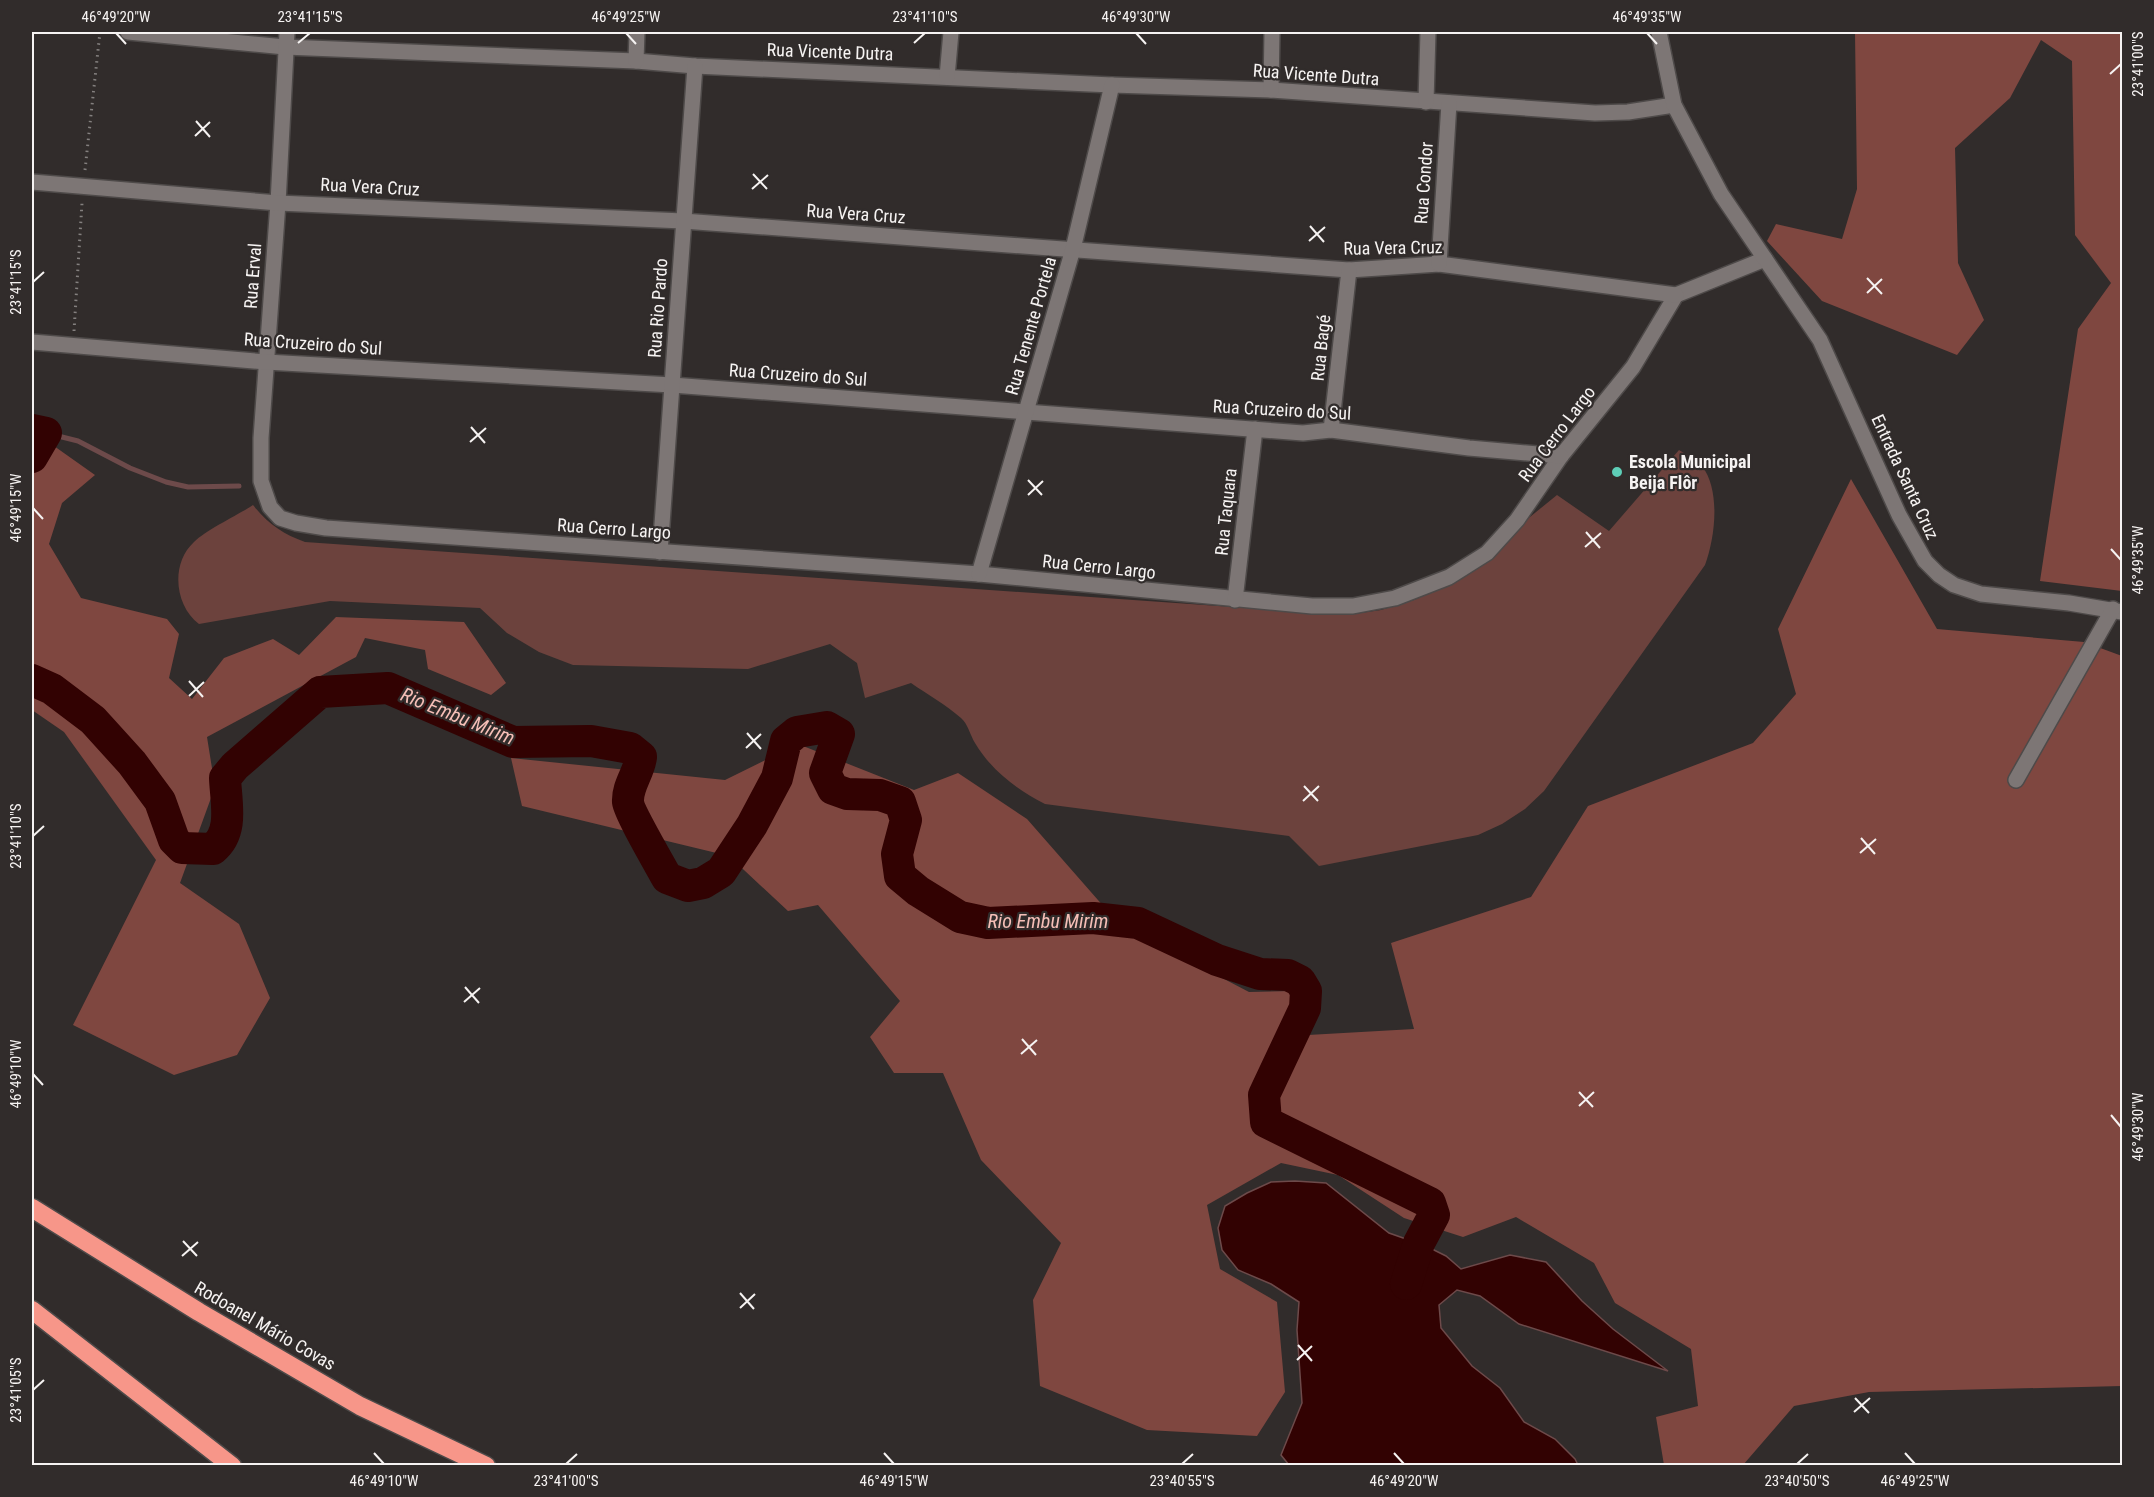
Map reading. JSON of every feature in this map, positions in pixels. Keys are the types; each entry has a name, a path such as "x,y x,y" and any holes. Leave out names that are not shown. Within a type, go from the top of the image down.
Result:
{"highway":[{"name":"Rodoanel Mário Covas","path":"32,1208 199,1312 360,1406 486,1466"},
{"path":"32,1310 232,1466"}],"street":[{"name":"Rua Vicente Dutra","path":"128,32 286,39 695,66 1112,86 1271,90 1595,114 1674,105"},
{"path":"636,61 637,32"},
{"path":"947,77 951,32"},
{"path":"1271,90 1272,32"},
{"path":"1426,102 1428,32"},
{"name":"Entrada Santa Cruz","path":"1659,32 1674,105 1721,194 1820,340 1899,515 1925,561 1939,575 1954,585 1981,594 2118,611"},
{"name":"Rua Erval","path":"280,518 270,507 261,481 261,438 278,202 286,39"},
{"name":"Rua Rio Pardo","path":"660,552 695,66"},
{"name":"Rua Tenente Portela","path":"979,574 1073,249 1112,86"},
{"name":"Rua Condor","path":"1439,264 1449,103"},
{"name":"Rua Vera Cruz","path":"32,182 278,202 683,221 1349,270 1439,264 1676,294"},
{"path":"1676,294 1765,259"},
{"name":"Rua Bagé","path":"1331,430 1349,270"},
{"name":"Rua Cerro Largo","path":"280,518 326,528 979,574 1235,600 1312,606 1353,606 1395,598 1449,577 1487,553 1517,520 1561,456 1633,367 1676,294"},
{"name":"Rua Cruzeiro do Sul","path":"32,342 266,362 672,385 1303,433 1331,430 1469,448 1561,456"},
{"name":"Rua Taquara","path":"1235,600 1255,429"},
{"path":"2016,780 2118,611"}],"shaded area":[{"path":"1855,32 2122,32 2122,591 2040,581 2078,329 2111,283 2075,235 2072,61 2041,40 2010,98 1955,148 1958,263 1984,320 1957,355 1822,301 1767,241 1776,224 1842,239 1857,189"},
{"path":"54,446 95,475 62,503 49,544 81,598 167,619 179,634 169,678 192,699 224,658 273,639 299,655 336,617 464,622 506,683 491,695 428,669 425,650 365,638 356,657 207,737 215,787 180,883 239,924 270,998 237,1055 174,1075 73,1025 156,860 64,732 32,710 32,448"},
{"path":"1679,450 1700,463 1712,488 1713,528 1705,565 1544,791 1525,809 1502,824 1478,835 1319,866 1289,836 1045,804 1024,792 997,771 973,740 961,718 911,683 865,698 857,663 830,644 748,669 573,665 539,652 507,633 480,608 330,601 199,624 185,607 178,584 181,562 186,551 194,542 253,505 276,528 305,542 1347,615 1381,610 1414,600 1445,586 1557,495 1609,531"},
{"path":"1851,479 1937,629 2084,642 2122,656 2122,1386 1869,1392 1794,1406 1743,1465 1664,1465 1656,1417 1698,1406 1691,1349 1615,1303 1594,1263 1516,1217 1463,1237 1404,1218 1338,1175 1281,1163 1207,1205 1220,1269 1277,1302 1285,1392 1257,1436 1147,1430 1040,1386 1033,1300 1061,1243 981,1160 943,1073 894,1073 870,1037 900,1001 818,905 788,911 729,856 522,806 511,758 725,780 798,744 914,790 958,773 1027,819 1119,924 1249,992 1292,991 1308,1035 1414,1029 1391,943 1531,897 1588,806 1753,743 1796,694 1778,629"},
{"path":"1271,1182 1326,1183 1389,1233 1446,1256 1461,1269 1510,1255 1546,1262 1582,1301 1613,1329 1668,1371 1519,1324 1480,1296 1457,1290 1439,1305 1441,1328 1472,1366 1500,1388 1524,1422 1555,1439 1578,1465 1289,1465 1281,1455 1302,1403 1297,1330 1299,1302 1271,1284 1238,1270 1222,1250 1218,1228 1225,1206"}],"waterway":[{"name":"Rio Embu Mirim","path":"32,430 46,433 32,457"},
{"path":"46,433 78,441 130,468 166,482 188,487 239,486"},
{"name":"Rio Embu Mirim","path":"32,680 52,689 93,720 132,763 160,801 174,840 182,848 213,849 220,842 227,816 225,778 235,766 320,692 388,688 513,742 591,741 630,748 641,757 629,790 630,808 667,878 688,886 703,883 721,872 752,825 777,778 786,741 797,732 827,727 839,734 825,773 833,789 847,794 880,795 900,802 906,820 897,854 900,876 918,891 960,917 988,923 1093,918 1138,923 1217,960 1260,974 1288,975 1300,981 1306,991 1305,1008 1264,1095 1266,1122 1430,1203 1434,1215 1419,1243 1406,1284"}],"place":[{"name":"Escola Municipal Beija Flôr","path":"1617,472"}]}
